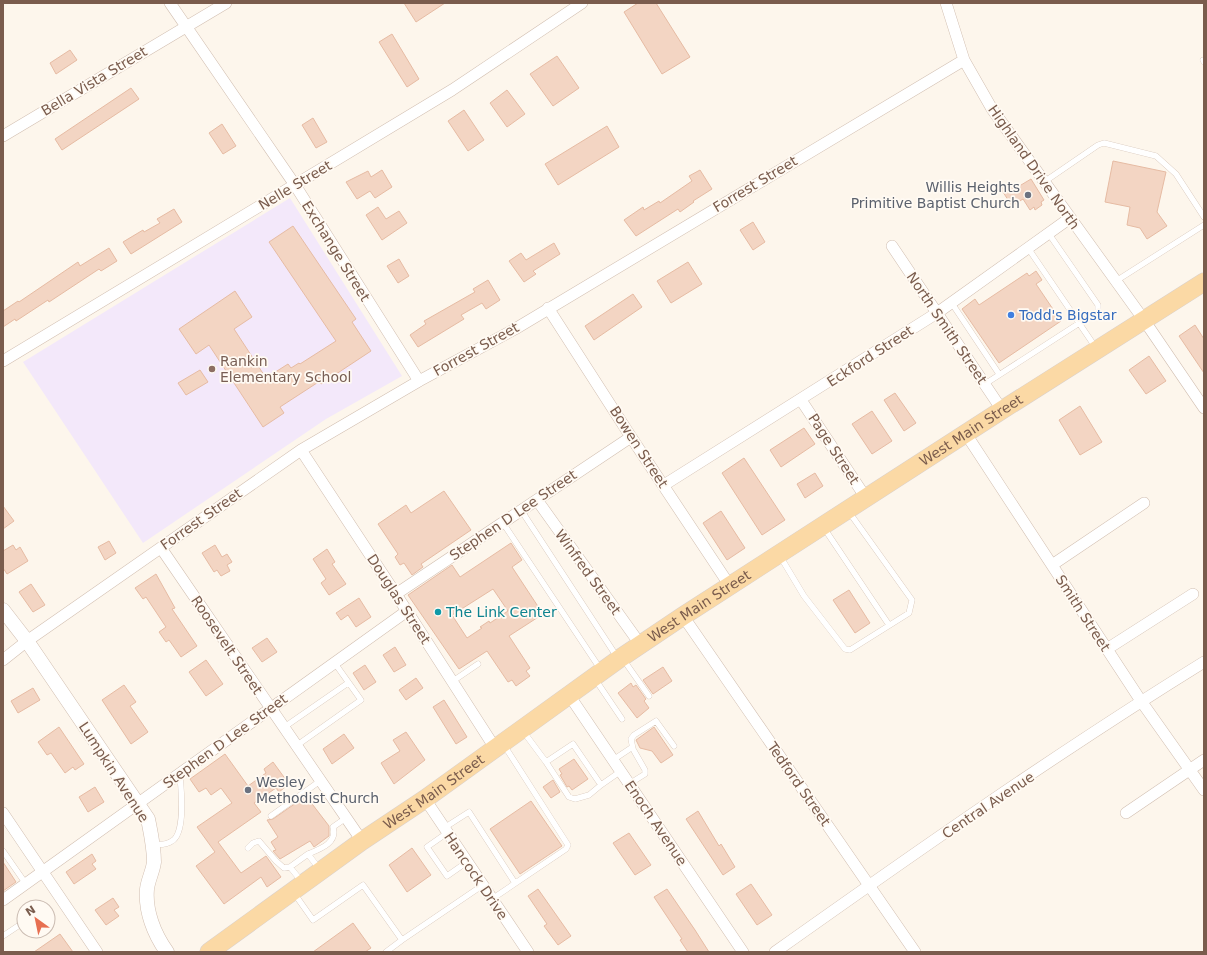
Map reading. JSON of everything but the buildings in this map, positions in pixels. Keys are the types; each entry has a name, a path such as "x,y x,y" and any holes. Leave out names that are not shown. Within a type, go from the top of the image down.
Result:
{"main road":[{"name":"West Main Street","path":"209,952 362,841 425,799 640,644 1002,410 1204,282"}],"street":[{"name":"Exchange Street","path":"170,3 295,185 419,381"},
{"name":"Bella Vista Street","path":"3,136 226,3"},
{"name":"Nelle Street","path":"3,361 452,90 582,3"},
{"name":"Highland Drive North","path":"946,3 964,60 992,109 1144,320 1204,408"},
{"name":"Forrest Street","path":"3,660 27,641 301,450 419,381 515,329 964,60"},
{"name":"Eckford Street","path":"664,486 937,313 1070,218"},
{"name":"North Smith Street","path":"892,246 1002,410"},
{"name":"Bowen Street","path":"548,308 630,437 730,586"},
{"name":"Page Street","path":"801,400 866,498"},
{"name":"Smith Street","path":"966,434 1141,701 1204,790"},
{"name":"Stephen D Lee Street","path":"396,594 630,437"},
{"name":"Douglas Street","path":"301,450 453,681 499,745"},
{"name":"Winfred Street","path":"537,500 640,644"},
{"path":"1052,565 1144,503"},
{"name":"Roosevelt Street","path":"161,548 269,708 362,841"},
{"path":"1107,649 1193,594"},
{"name":"Lumpkin Avenue","path":"3,610 27,641 137,805 148,819 153,844 154,863 147,889 148,911 152,925 167,952"},
{"name":"Stephen D Lee Street","path":"3,900 180,774 269,708 407,611"},
{"name":"Tedford Street","path":"683,616 915,952"},
{"name":"Central Avenue","path":"775,952 869,885 1141,701 1204,662"},
{"name":"Enoch Avenue","path":"569,695 743,952"},
{"path":"1126,814 1204,760"},
{"name":"Hancock Drive","path":"425,799 528,952"},
{"path":"3,812 97,952"}],"lane":[{"path":"1044,182 1098,145 1104,143 1156,156 1176,174 1204,217"},
{"path":"1116,281 1204,224"},
{"path":"985,384 1098,311 1098,305 1049,234"},
{"path":"1028,248 1097,350"},
{"path":"951,302 999,374"},
{"path":"521,510 620,658 649,696"},
{"path":"779,554 804,596 845,648 850,650 909,613 912,600 848,510"},
{"path":"503,523 598,674 622,719"},
{"path":"823,526 889,625"},
{"path":"296,746 361,700 334,662"},
{"path":"453,681 478,664"},
{"path":"283,728 348,683"},
{"path":"629,784 645,774 645,770 633,749 632,740 634,735 656,721 674,746"},
{"path":"522,729 569,797 575,799 582,798 621,771"},
{"path":"546,762 573,744 601,785"},
{"path":"492,899 566,849 568,844 499,745"},
{"path":"613,760 631,748 633,749"},
{"path":"153,844 163,845 173,841 176,835 181,819 180,774"},
{"path":"271,816 320,781"},
{"path":"467,862 447,876 426,847 469,812 515,883"},
{"path":"248,848 253,843 259,841 284,868 290,867 308,854 332,840 335,833 334,827 346,818"},
{"path":"3,851 26,884"},
{"path":"308,854 321,871"},
{"path":"290,867 313,920 363,885 402,940"},
{"path":"386,952 483,885"},
{"path":"3,936 16,927"}],"shaded area":[{"name":"Rankin Elementary School","path":"290,198 402,376 326,419 143,543 23,362"}],"place":[{"name":"Willis Heights Primitive Baptist Church","path":"1028,195"},
{"name":"Todd's Bigstar","path":"1011,315"},
{"name":"Rankin Elementary School","path":"212,369"},
{"name":"The Link Center","path":"438,612"},
{"name":"Wesley Methodist Church","path":"248,790"}]}
